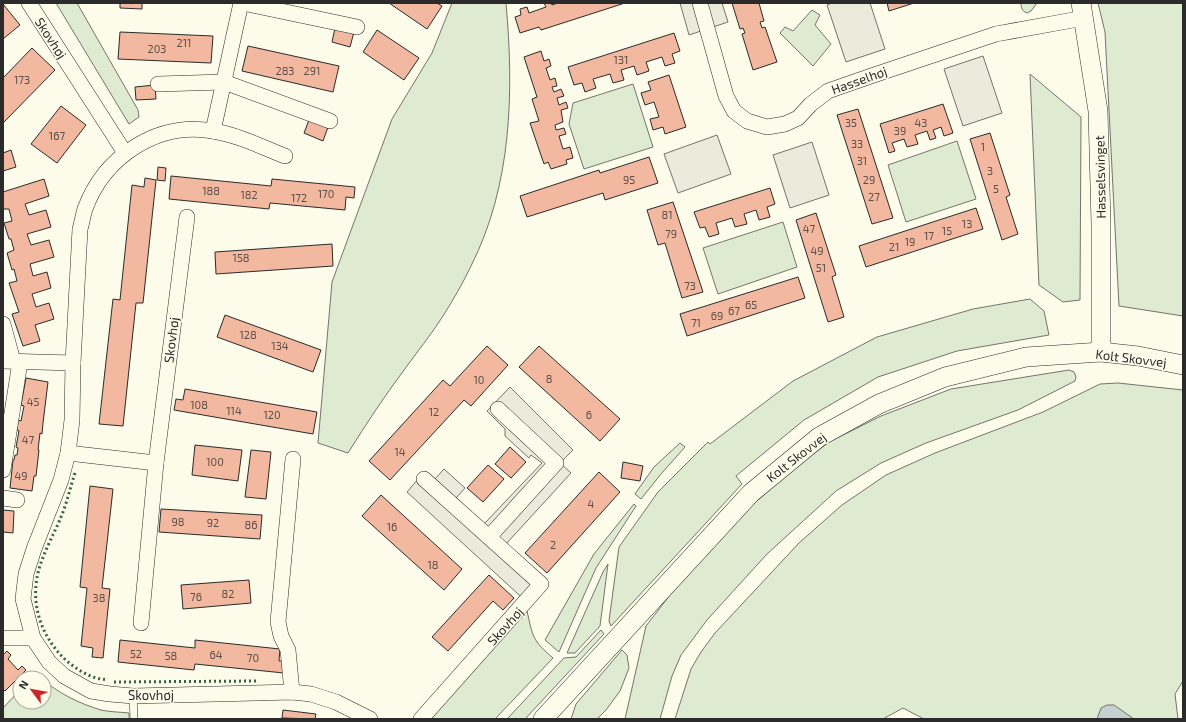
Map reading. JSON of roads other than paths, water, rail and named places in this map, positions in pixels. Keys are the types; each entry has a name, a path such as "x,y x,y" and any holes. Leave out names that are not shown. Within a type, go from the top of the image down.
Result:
{"street":[{"name":"Skovhøj","path":"29,3 125,153"},
{"path":"213,131 242,3 357,27"},
{"name":"Hasselhøj","path":"700,3 726,96 734,111 747,121 767,127 785,124 798,118 811,104 828,91 996,34 1043,25 1082,11"},
{"name":"Hasselsvinget","path":"1082,11 1098,111 1101,224 1101,352"},
{"path":"158,84 224,82 330,121"},
{"name":"Skovhøj","path":"285,156 213,131 190,130 170,132 152,137 136,145 125,153 106,172 93,191 85,209 80,230 73,363 72,420 68,453 61,480 34,549 26,574 23,599 33,638 49,662 64,676 92,690 110,694 133,696 292,692 311,694 336,702 370,719"},
{"name":"Skovhøj","path":"141,623 156,463 187,217"},
{"path":"3,324 12,361 3,470"},
{"name":"Kolt Skovvej","path":"543,719 751,493 819,437 879,404 945,377 1026,357 1101,352 1138,356 1183,365"},
{"path":"12,361 73,363"},
{"path":"489,537 556,463 498,409"},
{"path":"68,453 156,463"},
{"path":"292,692 288,650 281,636 278,622 293,459"},
{"name":"Skovhøj","path":"421,719 541,584 424,479"},
{"path":"3,638 33,638"}],"lane":[{"path":"133,696 134,719"}]}
